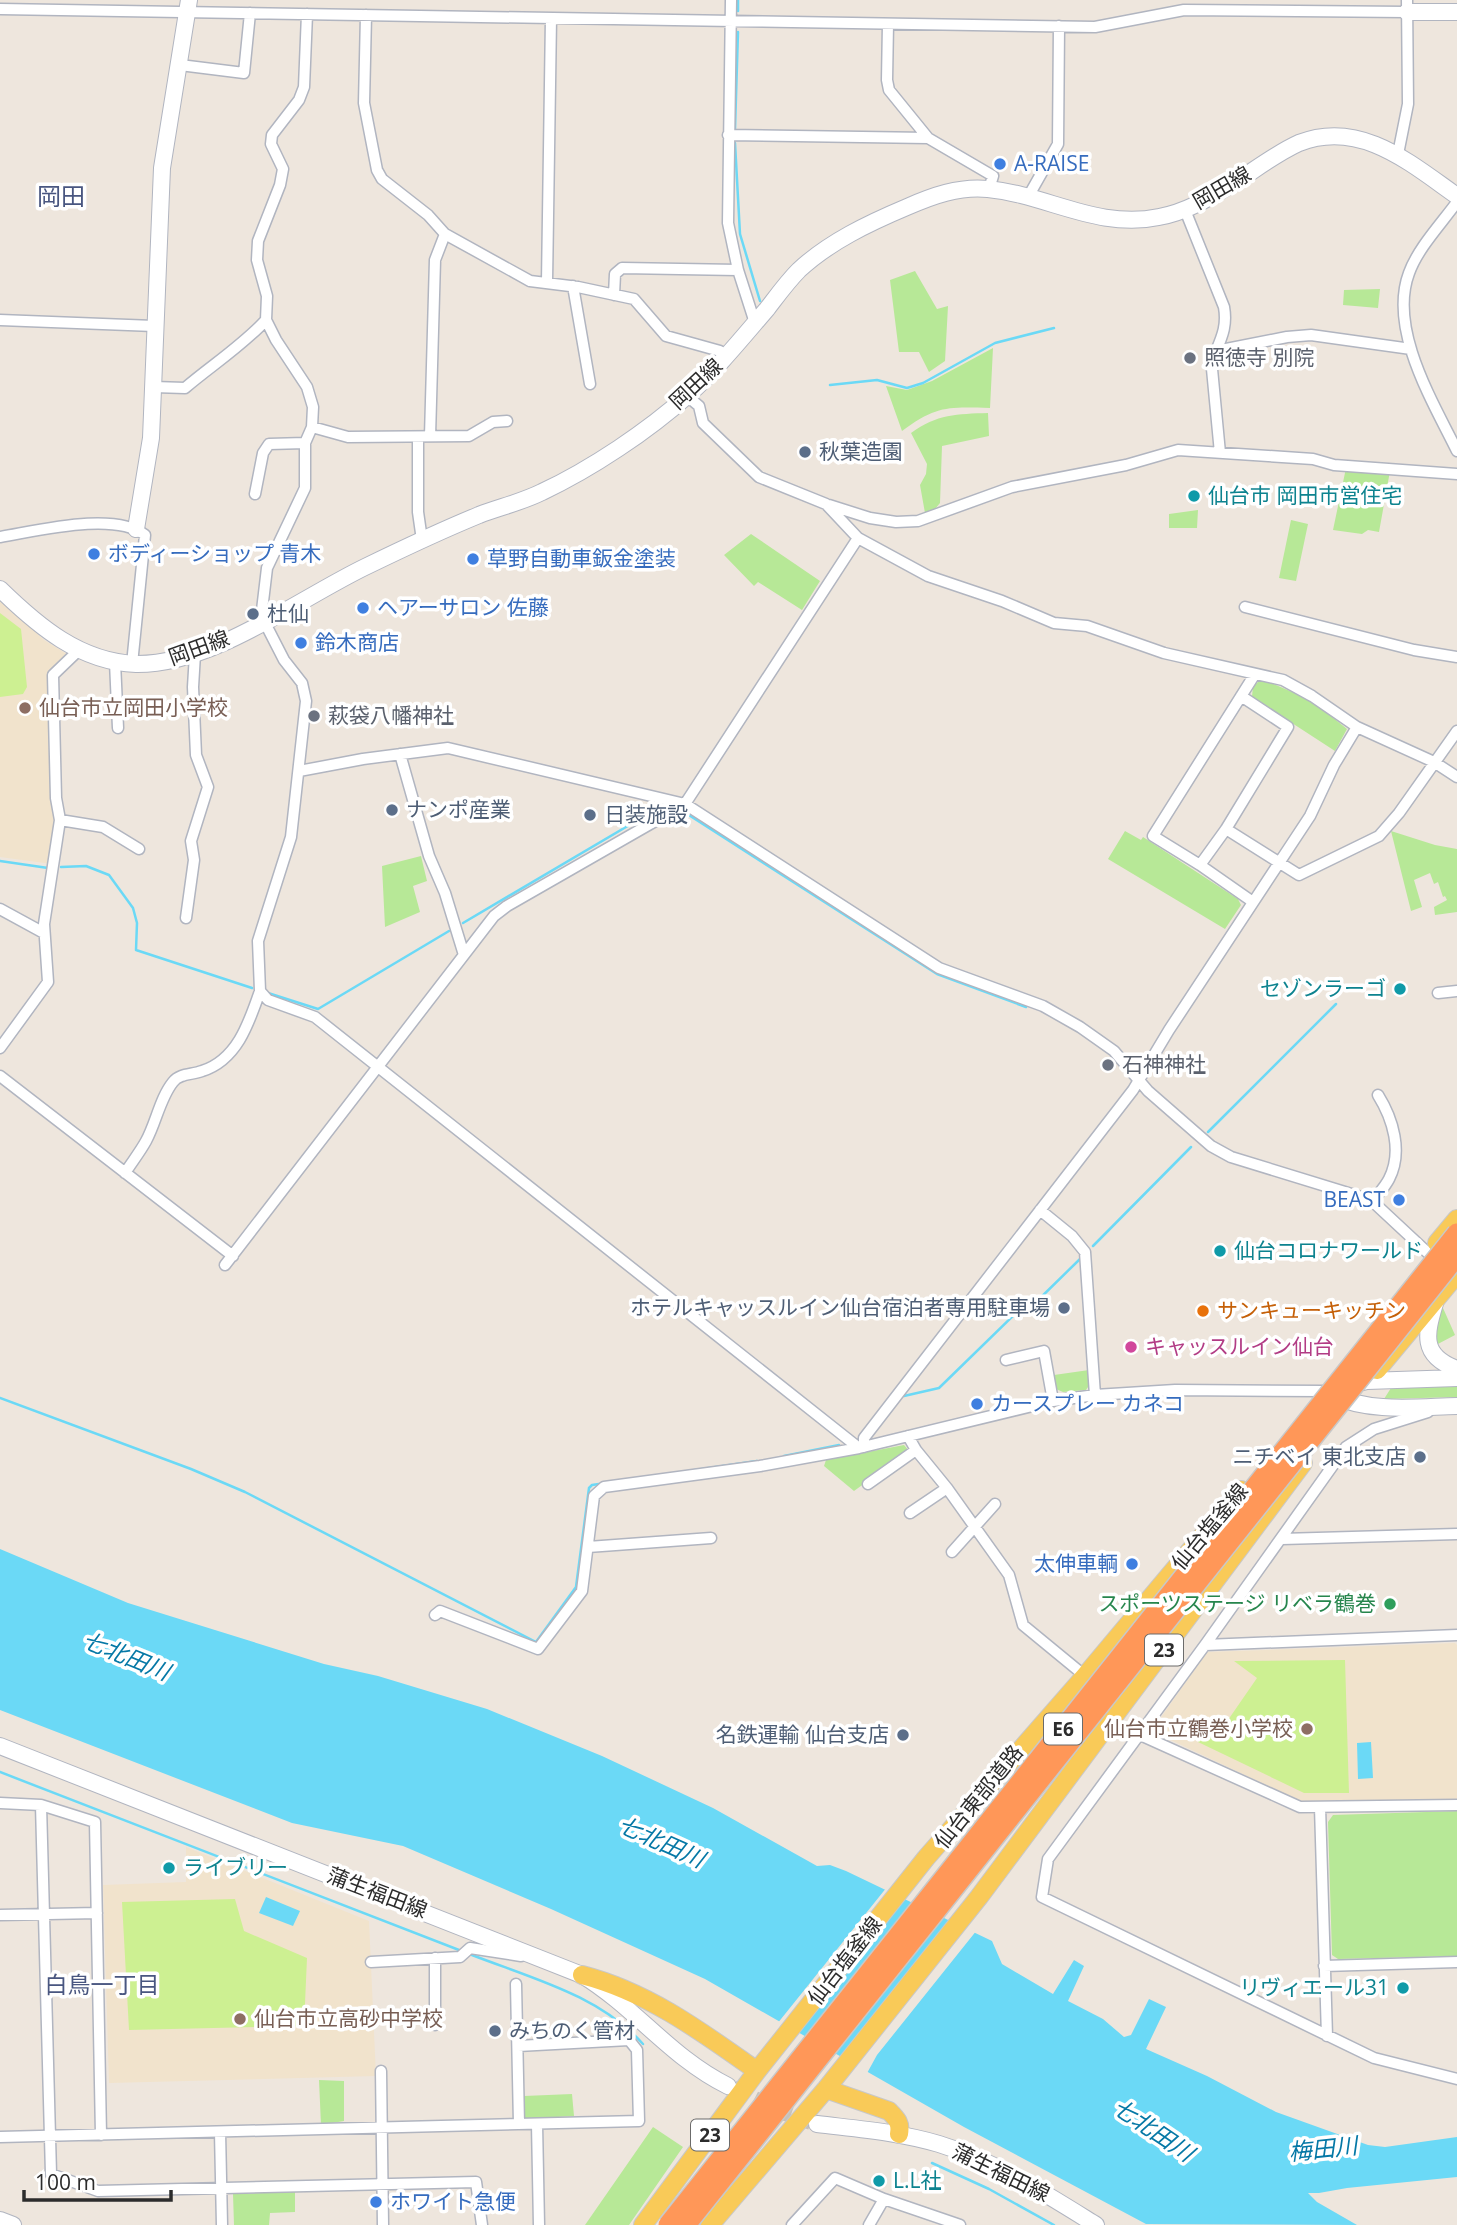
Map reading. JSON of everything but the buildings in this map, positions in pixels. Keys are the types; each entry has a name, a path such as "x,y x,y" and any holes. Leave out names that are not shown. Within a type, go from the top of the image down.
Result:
{"highway":[{"name":"仙台東部道路","path":"668,2225 1457,1233"},
{"name":"仙台東部道路","path":"687,2225 1457,1256"}],"main road":[{"name":"仙台塩釜線","path":"643,2225 757,2071 918,1868 1085,1676 1324,1391 1457,1219"},
{"name":"仙台塩釜線","path":"709,2225 832,2081 979,1897 1349,1403 1457,1274"},
{"path":"582,1975 605,1981 655,2004 693,2026 757,2071"},
{"path":"640,2017 648,2007 655,2004"},
{"path":"832,2081 889,2111 897,2119 899,2134"}],"street":[{"path":"731,0 728,223 738,270 755,323"},
{"path":"0,9 189,6 250,13 1095,27 1184,10 1407,6 1457,12"},
{"path":"136,528 151,439 162,168 189,6"},
{"path":"1394,152 1402,145 1408,104 1407,6"},
{"path":"180,65 244,73 250,13"},
{"path":"125,1173 146,1141 171,1084 178,1076 201,1072 219,1064 236,1047 251,1017 260,991 258,941 291,837 306,701 302,683 284,660 264,621 262,610 267,568 305,488 305,443 312,427 313,407 307,387 266,320 267,296 257,260 258,241 280,185 283,169 271,144 272,135 299,100 304,87 307,14"},
{"path":"366,15 364,103 377,170 382,179 428,215 444,234 530,281 573,286 634,299 666,336 720,351 724,359"},
{"path":"547,282 551,18"},
{"path":"888,24 889,90 928,138 993,176 989,189"},
{"path":"1028,197 1058,144 1059,26"},
{"path":"728,135 928,138"},
{"name":"岡田線","path":"0,589 57,639 79,650 115,662 165,662 195,654 422,540 482,514 538,495 613,452 687,396 724,359 799,271 830,246 924,200 967,189 989,189 1028,197 1104,219 1135,221 1162,217 1203,202 1300,143 1322,137 1342,136 1360,138 1394,152 1457,196"},
{"path":"1457,202 1409,273 1404,320 1411,349 1457,450"},
{"path":"1185,209 1224,307 1226,320 1212,369 1220,453"},
{"path":"430,436 435,260 444,234"},
{"path":"614,295 615,274 622,268 738,270"},
{"path":"573,286 590,384"},
{"path":"0,320 154,326"},
{"path":"154,387 185,388 224,355 245,343 266,320"},
{"path":"1216,351 1311,335 1411,349"},
{"path":"687,396 699,406 704,423 759,477 826,504 870,518 896,522 918,521 1012,487 1126,465 1178,450 1313,459 1334,465 1457,474"},
{"path":"312,427 348,437 469,436 493,422 507,421"},
{"path":"418,437 418,512 422,540"},
{"path":"255,494 263,453 268,444 305,443"},
{"path":"826,504 858,538 928,576 1002,601 1054,623 1087,626 1164,653 1283,680 1357,727 1434,762 1457,777"},
{"path":"0,537 71,524 105,523 136,528 145,535 132,664"},
{"path":"225,1265 494,916 685,804 858,538"},
{"path":"1245,607 1414,650 1457,657"},
{"path":"0,1048 48,982 44,933 60,820 56,798 53,675 79,650"},
{"path":"186,918 194,860 191,841 208,787 196,755 193,687 195,654"},
{"path":"115,662 118,728"},
{"path":"1254,902 1153,836 1255,674"},
{"path":"1200,865 1226,829 1288,727 1241,696"},
{"path":"861,1447 864,1438 1139,1081 1169,1030 1310,816 1334,765 1357,727"},
{"path":"1226,829 1299,875 1379,836 1399,813 1457,731"},
{"path":"299,771 448,748 685,804 939,968 1043,1006 1080,1027 1114,1051 1139,1081 1211,1146 1231,1157 1373,1201 1429,1254"},
{"path":"400,754 429,856 445,893 464,955"},
{"path":"60,820 103,827 139,849"},
{"path":"0,909 44,933"},
{"path":"260,991 268,1000 315,1017 861,1447"},
{"path":"1438,993 1457,991"},
{"path":"0,1076 233,1255"},
{"path":"1373,1201 1390,1177 1396,1146 1396,1137 1386,1108 1378,1095"},
{"path":"1040,1210 1072,1236 1085,1252 1096,1395"},
{"path":"1436,1300 1427,1332 1430,1347 1439,1359 1457,1368"},
{"path":"1006,1360 1044,1351 1053,1401"},
{"path":"435,1615 440,1611 538,1649 582,1591 594,1496 604,1487 760,1466 861,1447 1053,1401 1096,1395 1175,1390 1324,1391 1367,1381 1457,1378"},
{"path":"1324,1391 1349,1403 1373,1407 1451,1406"},
{"path":"1451,1406 1374,1429 1346,1447 1048,1859 1042,1897 1374,2058 1457,2079"},
{"path":"908,1436 1009,1575 1023,1625 1085,1676"},
{"path":"867,1484 916,1450"},
{"path":"910,1513 947,1488"},
{"path":"952,1552 995,1504"},
{"path":"1282,1539 1457,1534"},
{"path":"588,1547 711,1538"},
{"path":"1205,1645 1457,1635"},
{"path":"1138,1734 1300,1807 1457,1805"},
{"name":"蒲生福田線","path":"0,1746 537,1955 582,1975 609,1991 673,2050 703,2073 728,2086"},
{"path":"0,1803 41,1805 95,1822 100,2134"},
{"path":"41,1805 51,2174 98,2191 476,2182 482,2225"},
{"path":"1320,1807 1327,2036"},
{"path":"0,1915 97,1913"},
{"path":"371,1962 460,1957 470,1948 517,1956 537,1955"},
{"path":"435,1958 435,2025"},
{"path":"1324,1966 1457,1962"},
{"path":"516,1984 519,2124"},
{"path":"0,2137 639,2121 637,2050 629,2040 518,2046"},
{"path":"381,2071 383,2225"},
{"path":"537,2123 539,2225"},
{"name":"蒲生福田線","path":"817,2124 899,2134 966,2153 1032,2185 1096,2225"},
{"path":"220,2132 222,2225"},
{"path":"792,2225 835,2178 884,2199 960,2225"},
{"path":"869,2225 884,2199"},
{"path":"0,2220 13,2225"}],"shaded area":[{"name":"仙台市立岡田小学校","path":"0,599 44,640 67,654 67,660 50,670 51,800 55,817 52,864 0,857"},
{"name":"仙台市立鶴巻小学校","path":"1455,1643 1457,1799 1304,1803 1158,1734 1157,1723 1207,1652"},
{"name":"仙台市立高砂中学校","path":"186,1847 369,1921 376,2076 109,2083 103,1885 186,1882"}],"green space":[{"path":"915,271 937,309 948,306 945,361 929,372 919,352 899,352 890,280"},
{"path":"1380,289 1378,308 1343,305 1344,290"},
{"path":"993,348 990,408 944,409 925,416 902,431 886,386 907,390 932,381"},
{"path":"988,413 989,436 942,446 940,503 935,509 925,513 920,485 926,474 927,464 911,433 939,419"},
{"path":"1346,468 1390,471 1379,532 1368,530 1362,534 1333,530"},
{"path":"1198,510 1197,528 1169,528 1169,514"},
{"path":"1291,520 1308,524 1296,581 1279,578"},
{"path":"751,534 820,581 802,610 758,582 754,586 724,555"},
{"path":"0,613 21,629 27,687 23,694 0,697"},
{"path":"1262,679 1311,700 1347,729 1335,751 1252,697 1253,686"},
{"path":"1125,831 1141,840 1143,837 1238,899 1241,905 1225,929 1108,859"},
{"path":"1391,831 1457,849 1457,912 1435,915 1434,907 1447,900 1443,897 1438,882 1434,884 1430,873 1414,880 1422,907 1411,911"},
{"path":"421,856 427,881 413,886 420,912 385,927 382,866"},
{"path":"1443,1308 1455,1335 1436,1345 1434,1322"},
{"path":"1089,1370 1090,1384 1086,1390 1063,1392 1056,1389 1054,1375"},
{"path":"1457,1386 1457,1397 1384,1399 1391,1388"},
{"path":"904,1445 909,1451 854,1491 824,1466 826,1460"},
{"path":"1345,1660 1349,1793 1304,1793 1198,1742 1218,1715 1228,1720 1257,1678 1234,1661"},
{"path":"1457,1811 1457,1956 1338,1959 1332,1955 1328,1822 1333,1815"},
{"path":"235,1899 244,1931 307,1958 304,2026 129,2030 122,1902"},
{"path":"319,2080 344,2081 344,2121 321,2125"},
{"path":"572,2094 574,2116 524,2119 524,2096"},
{"path":"653,2127 683,2147 629,2225 585,2225"},
{"path":"295,2192 295,2212 270,2213 269,2225 234,2225 233,2194"}],"water":[{"path":"0,1549 128,1603 324,1664 378,1676 487,1709 602,1756 713,1808 817,1866 830,1865 846,1871 992,1941 1002,1964 1053,1994 1074,1960 1084,1966 1068,2001 1103,2019 1124,2037 1131,2035 1149,1999 1166,2007 1146,2049 1207,2076 1276,2112 1368,2145 1385,2147 1457,2137 1457,2177 1308,2193 1317,2202 1357,2225 1146,2224 964,2127 705,1979 551,1909 403,1846 292,1823 0,1710"},
{"path":"1371,1742 1373,1778 1358,1779 1357,1743"},
{"path":"266,1897 300,1911 293,1926 259,1913"}],"pier":[{"path":"887,1887 906,1896 796,2035 777,2024"},
{"path":"952,1918 977,1930 877,2055 866,2075 840,2060"}],"waterway":[{"path":"738,0 738,11"},
{"path":"735,129 738,32"},
{"path":"735,143 740,234 760,301"},
{"path":"830,385 877,380 907,388 923,383 995,343 1054,328"},
{"path":"463,923 665,804"},
{"path":"681,810 937,974 1026,1007"},
{"path":"0,861 48,868"},
{"path":"61,867 86,866 109,875 133,908 137,923 136,950 252,988"},
{"path":"268,993 318,1009 449,931"},
{"path":"1208,1132 1336,1004"},
{"path":"1093,1246 1191,1147"},
{"path":"904,1396 939,1388 1022,1307 1030,1308 1081,1258"},
{"path":"0,1398 191,1469 245,1492 536,1642 576,1587 589,1488 592,1485 757,1461"},
{"path":"784,1456 839,1445"},
{"path":"0,1772 459,1950"},
{"path":"472,1955 585,2000 625,2027 643,2044"},
{"path":"932,2163 989,2189 1054,2225"}],"tunnel":[{"path":"733,2088 774,2109 811,2122"}],"place":[{"name":"A-RAISE","path":"1000,164"},
{"name":"照徳寺 別院","path":"1190,358"},
{"name":"秋葉造園","path":"805,452"},
{"name":"仙台市 岡田市営住宅","path":"1194,496"},
{"name":"ボディーショップ 青木","path":"94,554"},
{"name":"草野自動車鈑金塗装","path":"473,559"},
{"name":"ヘアーサロン 佐藤","path":"363,608"},
{"name":"杜仙","path":"253,614"},
{"name":"鈴木商店","path":"301,643"},
{"name":"仙台市立岡田小学校","path":"25,708"},
{"name":"萩袋八幡神社","path":"314,716"},
{"name":"ナンポ産業","path":"392,810"},
{"name":"日装施設","path":"590,815"},
{"name":"セゾンラーゴ","path":"1400,989"},
{"name":"石神神社","path":"1108,1065"},
{"name":"BEAST","path":"1399,1200"},
{"name":"仙台コロナワールド","path":"1220,1251"},
{"name":"ホテルキャッスルイン仙台宿泊者専用駐車場","path":"1064,1308"},
{"name":"サンキューキッチン","path":"1203,1311"},
{"name":"キャッスルイン仙台","path":"1131,1347"},
{"name":"カースプレー カネコ","path":"977,1404"},
{"name":"ニチベイ 東北支店","path":"1420,1457"},
{"name":"太伸車輌","path":"1132,1564"},
{"name":"スポーツステージ リベラ鶴巻","path":"1390,1604"},
{"name":"仙台市立鶴巻小学校","path":"1307,1729"},
{"name":"名鉄運輸 仙台支店","path":"903,1735"},
{"name":"ライブリー","path":"169,1868"},
{"name":"リヴィエール31","path":"1403,1988"},
{"name":"仙台市立高砂中学校","path":"240,2019"},
{"name":"みちのく管材","path":"495,2031"},
{"name":"L.L社","path":"879,2181"},
{"name":"ホワイト急便","path":"376,2202"}],"district":[{"name":"岡田","path":"61,197"},
{"name":"白鳥一丁目","path":"102,1985"}],"water label":[{"name":"七北田川","path":"126,1656"},
{"name":"七北田川","path":"661,1842"},
{"name":"七北田川","path":"1153,2130"},
{"name":"梅田川","path":"1323,2149"}]}
